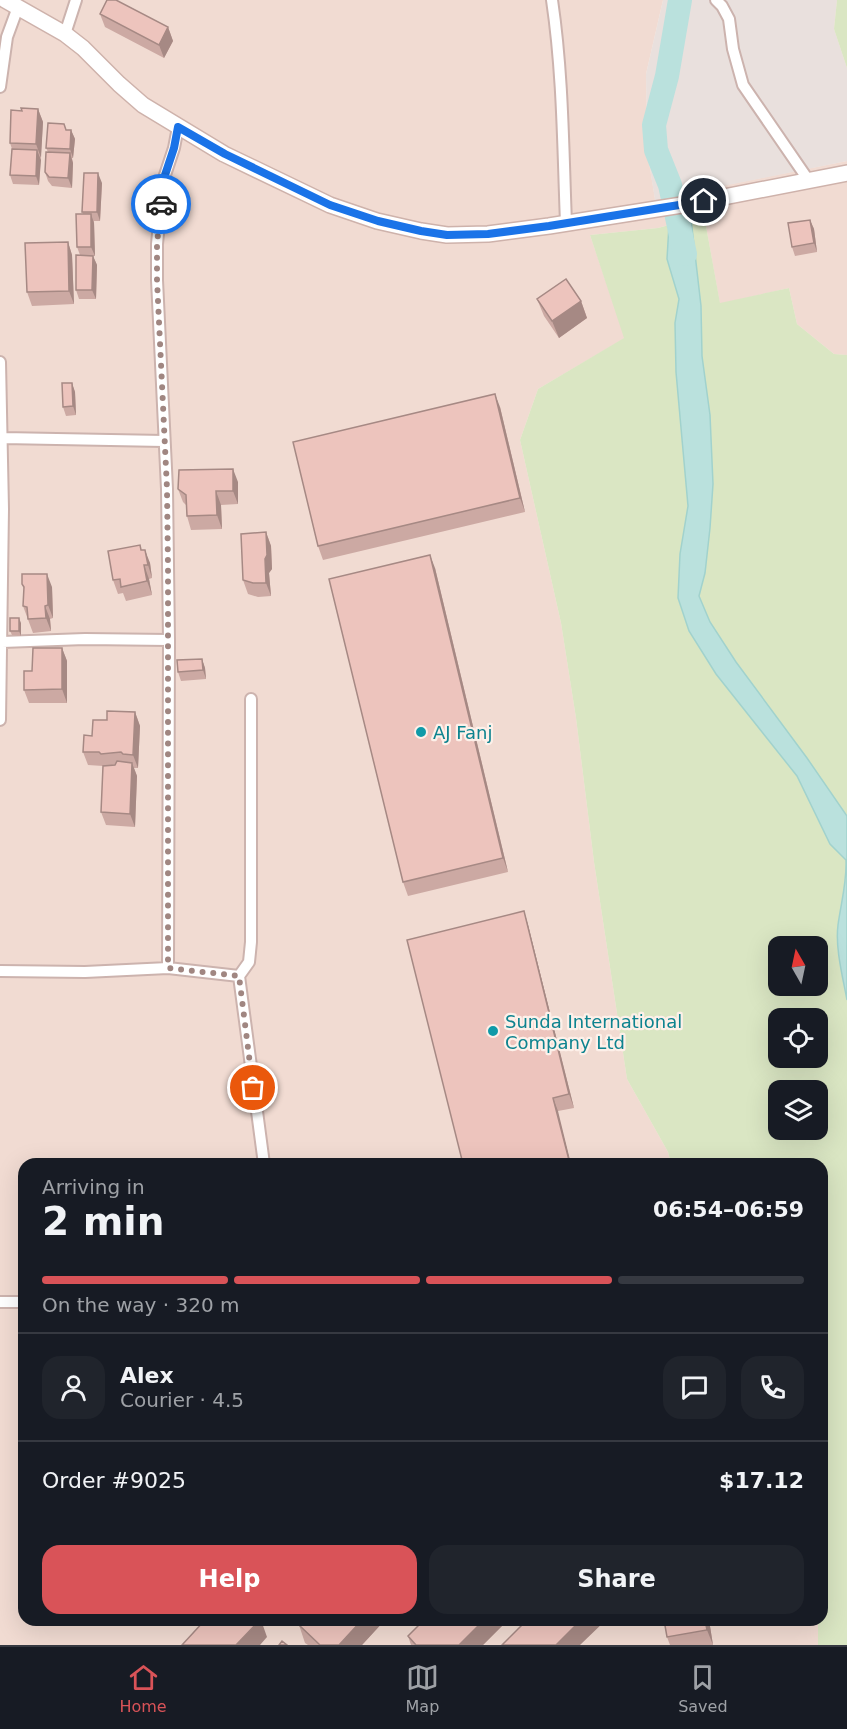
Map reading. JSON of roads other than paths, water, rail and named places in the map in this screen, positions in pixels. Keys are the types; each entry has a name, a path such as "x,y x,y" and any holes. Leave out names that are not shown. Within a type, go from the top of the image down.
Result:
{"main road":[{"path":"12,4 65,34 143,105 225,154 330,205 378,221 421,231 447,235 488,234 688,204 847,173"}],"street":[{"path":"65,34 76,0"},
{"path":"552,0 557,31 561,89 566,223"},
{"path":"716,0 729,19 732,49 743,85 809,181"},
{"path":"0,87 12,4"},
{"path":"168,968 167,489 157,244 163,181 178,127"},
{"path":"0,362 3,438 0,720"},
{"path":"3,438 164,441"},
{"path":"2,642 85,639 169,640"},
{"path":"251,699 251,942 249,962 239,976 263,1158"},
{"path":"0,972 85,972 168,968 239,976"},
{"path":"0,1302 18,1302"}],"water":[{"path":"691,219 701,306 702,356 710,415 713,484 705,573 699,596 710,622 736,662 847,816 847,1000 837,934 845,884 846,860 830,844 797,776 716,674 689,631 678,598 680,554 688,506 676,372 675,323 679,299 667,259 669,225"}],"waterway":[{"path":"680,0 667,76 654,125 656,150 670,185 685,254"}],"place":[{"name":"AJ Fanj","path":"421,732"},
{"name":"Sunda International Company Ltd","path":"493,1031"}]}
